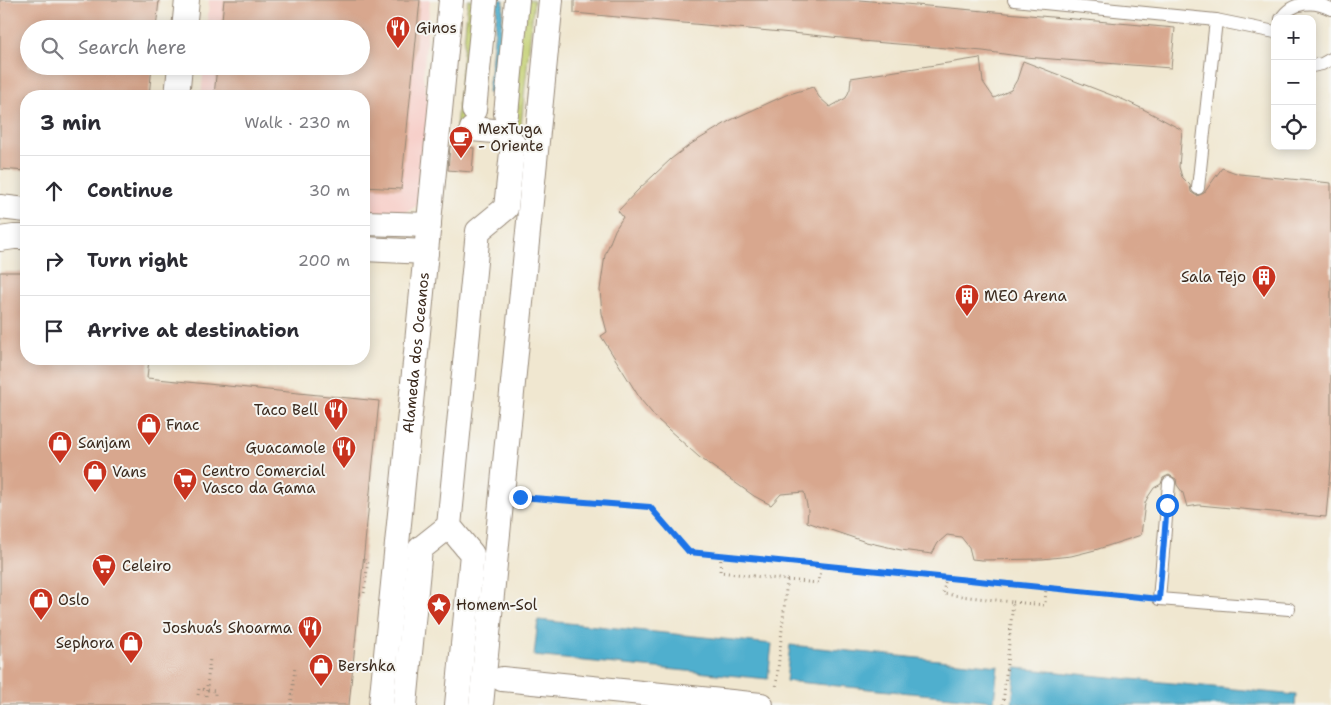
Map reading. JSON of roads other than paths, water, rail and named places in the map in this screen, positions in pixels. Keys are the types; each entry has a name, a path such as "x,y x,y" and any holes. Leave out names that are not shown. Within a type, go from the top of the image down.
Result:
{"street":[{"path":"185,20 187,0"},
{"name":"Alameda dos Oceanos","path":"381,705 451,0"},
{"path":"457,705 472,554 449,526 478,231 506,208 513,144 504,132 473,120 485,0"},
{"path":"506,114 517,0"},
{"path":"480,705 550,0"},
{"path":"178,90 179,75"},
{"path":"0,207 20,209"},
{"path":"426,252 374,250 374,223 429,225"},
{"path":"0,239 20,237"},
{"path":"405,705 420,549 449,526"},
{"path":"502,679 768,698"}],"lane":[{"path":"1014,0 1216,20 1271,31"},
{"path":"1142,13 1146,0"},
{"path":"1284,15 1295,4 1307,0 1319,2 1331,9"},
{"path":"1198,188 1216,20"},
{"path":"1316,65 1331,59"},
{"path":"1170,482 1159,599 1290,609"}],"water":[{"path":"498,0 504,0 495,94 488,93"},
{"path":"538,620 772,644 768,679 534,656"},
{"path":"790,645 998,666 994,701 786,681"},
{"path":"1016,668 1296,695 1295,705 1028,705 1012,703"}],"place":[{"name":"Ginos","path":"398,49"},
{"name":"MexTuga - Oriente","path":"461,159"},
{"name":"Sala Tejo","path":"1264,298"},
{"name":"MEO Arena","path":"967,317"},
{"name":"Taco Bell","path":"336,431"},
{"name":"Fnac","path":"149,446"},
{"name":"Sanjam","path":"60,464"},
{"name":"Guacamole","path":"344,469"},
{"name":"Vans","path":"95,493"},
{"name":"Centro Comercial Vasco da Gama","path":"185,501"},
{"name":"Celeiro","path":"104,587"},
{"name":"Oslo","path":"41,621"},
{"name":"Homem-Sol","path":"439,626"},
{"name":"Joshua’s Shoarma","path":"310,649"},
{"name":"Sephora","path":"131,664"},
{"name":"Bershka","path":"321,687"}]}
